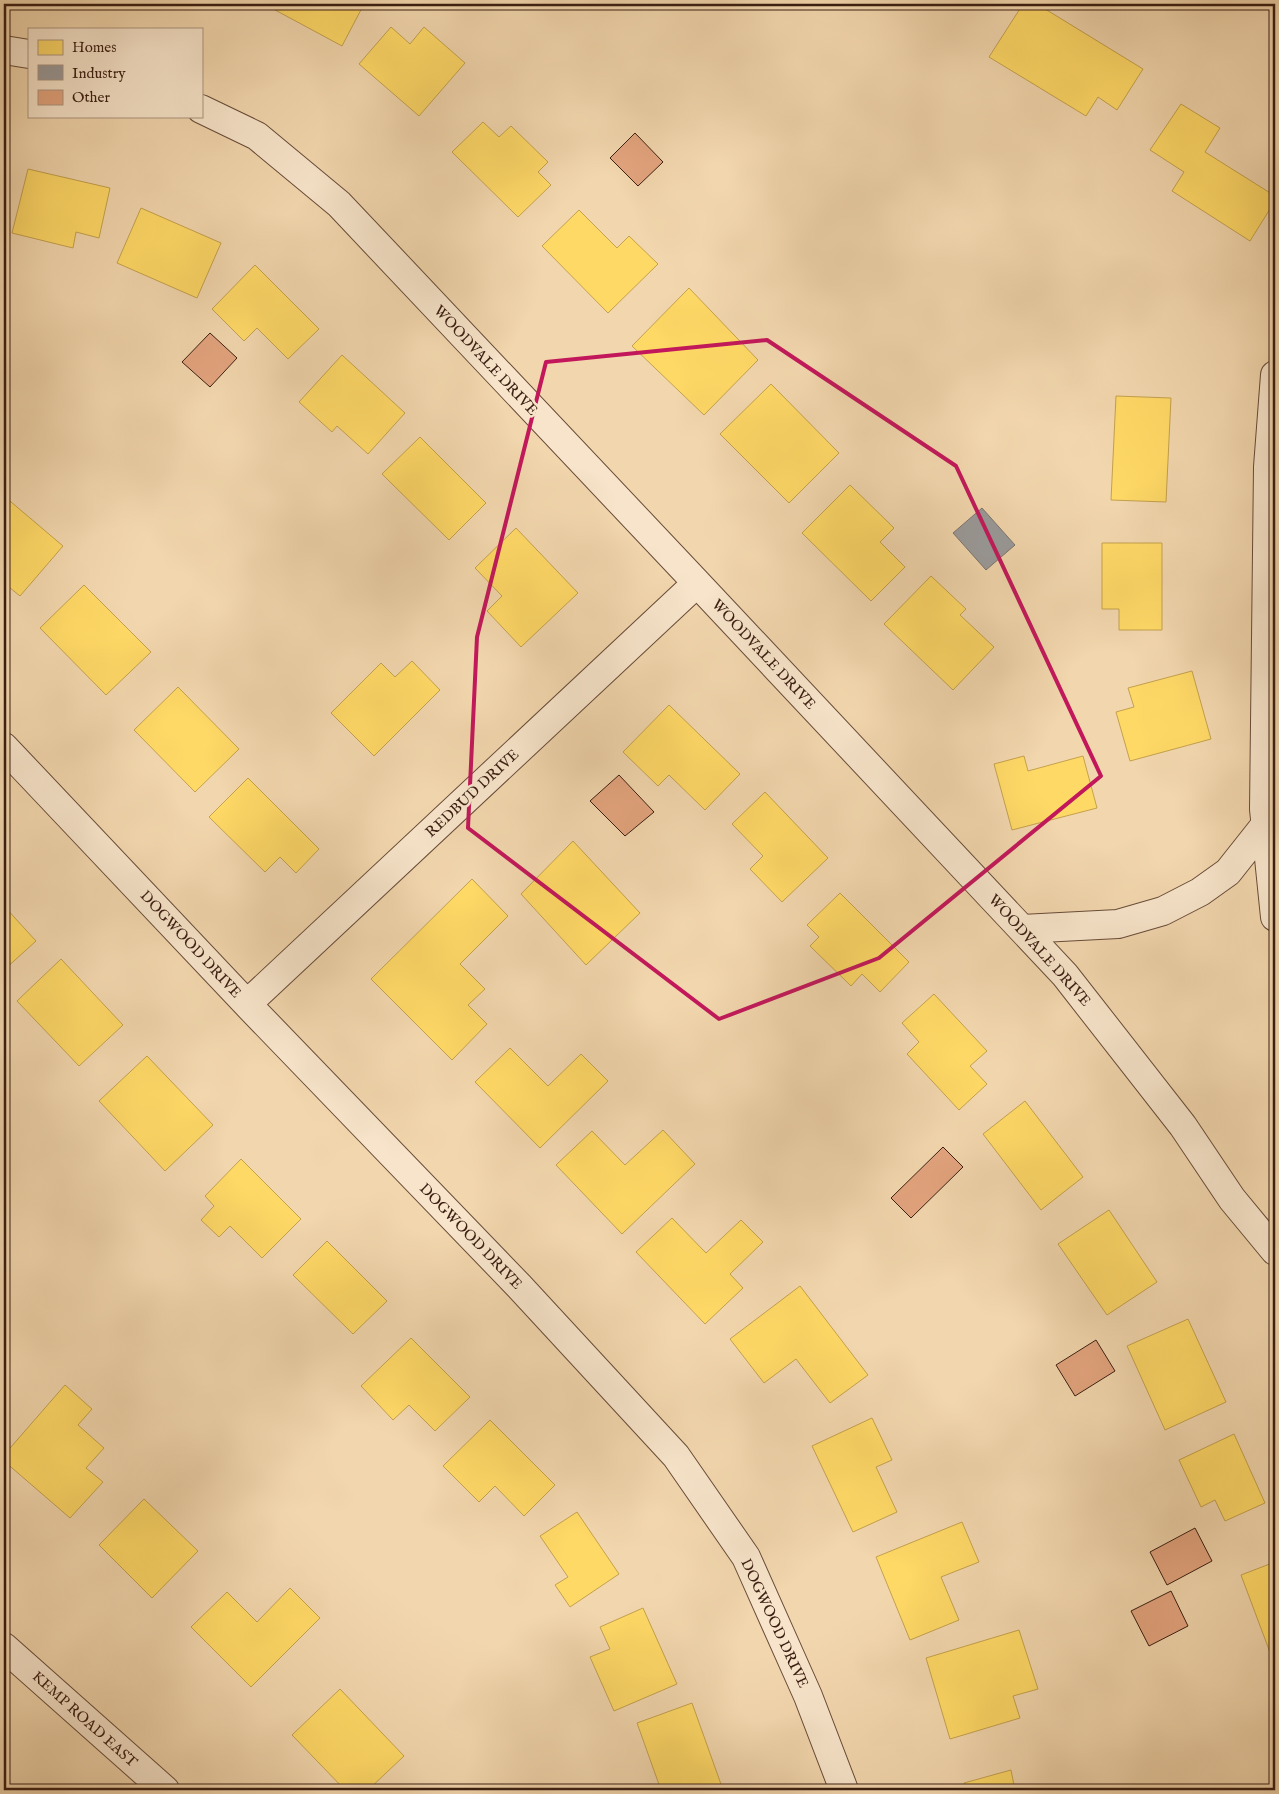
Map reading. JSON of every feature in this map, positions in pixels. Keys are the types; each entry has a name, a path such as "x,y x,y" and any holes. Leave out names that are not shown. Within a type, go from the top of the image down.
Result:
{"street":[{"path":"4,50 28,54"},
{"name":"WOODVALE DRIVE","path":"202,109 257,136 339,204 697,582 1065,975 1184,1126 1232,1199 1275,1251"},
{"path":"1275,376 1268,467 1266,824 1275,917"},
{"name":"REDBUD DRIVE","path":"247,1004 697,582"},
{"name":"DOGWOOD DRIVE","path":"4,747 247,1004 519,1286 676,1456 746,1557 808,1696 842,1779 844,1790"},
{"path":"1022,929 1118,924 1163,911 1200,892 1228,872 1266,824"},
{"name":"KEMP ROAD EAST","path":"4,1647 165,1790"}],"highlighted area":[{"path":"767,340 956,466 1101,776 879,958 719,1019 468,828 477,637 546,362"}],"building: Homes":[{"path":"264,4 364,4 342,46"},
{"path":"1023,4 1037,4 1143,69 1117,110 1098,97 1086,116 989,57"},
{"path":"391,27 410,44 424,27 465,63 419,116 359,64"},
{"path":"1181,104 1220,128 1205,152 1275,196 1275,201 1250,241 1172,191 1184,172 1150,150"},
{"path":"483,122 499,137 511,126 548,162 538,172 551,185 518,217 452,152"},
{"path":"28,169 110,188 99,238 76,232 73,248 12,233"},
{"path":"141,208 221,243 197,298 117,263"},
{"path":"579,210 617,248 629,236 658,264 608,313 542,246"},
{"path":"255,265 319,329 288,359 257,328 244,341 212,309"},
{"path":"689,288 758,360 704,415 632,346"},
{"path":"342,355 405,413 368,454 337,426 332,432 299,402"},
{"path":"771,384 839,453 789,503 720,434"},
{"path":"1116,396 1171,398 1166,502 1111,500"},
{"path":"420,437 486,503 449,540 382,474"},
{"path":"850,485 894,528 880,542 905,567 871,601 802,533"},
{"path":"4,496 63,546 20,596 4,583"},
{"path":"516,528 578,593 521,647 487,611 502,596 475,568"},
{"path":"1102,543 1162,543 1162,630 1119,630 1119,609 1102,609"},
{"path":"931,576 966,609 960,615 994,647 953,690 884,624"},
{"path":"84,585 151,652 106,695 40,628"},
{"path":"412,661 440,690 374,756 331,713 381,663 395,677"},
{"path":"1192,671 1211,739 1130,761 1116,712 1134,707 1128,688"},
{"path":"178,687 239,749 195,792 134,730"},
{"path":"669,705 740,774 705,810 669,775 658,786 623,752"},
{"path":"1024,756 1028,771 1083,756 1097,808 1012,830 994,764"},
{"path":"248,778 319,849 296,873 280,857 265,872 209,817"},
{"path":"765,792 828,858 782,902 750,869 763,856 732,824"},
{"path":"573,841 640,913 586,965 521,894"},
{"path":"472,879 508,916 460,964 485,989 468,1005 487,1024 452,1060 371,979"},
{"path":"840,893 909,962 880,992 862,974 851,986 810,946 819,937 807,925"},
{"path":"4,906 36,941 4,970"},
{"path":"61,959 123,1025 79,1066 17,1001"},
{"path":"934,994 987,1051 970,1066 987,1084 959,1110 907,1054 919,1042 902,1023"},
{"path":"510,1048 548,1086 581,1054 608,1081 540,1148 475,1082"},
{"path":"147,1056 213,1125 165,1171 99,1101"},
{"path":"1025,1101 1083,1177 1041,1210 983,1134"},
{"path":"663,1130 695,1164 622,1234 556,1165 592,1131 625,1165"},
{"path":"241,1159 301,1219 262,1258 230,1226 219,1237 201,1220 214,1206 205,1196"},
{"path":"1109,1210 1157,1282 1107,1315 1058,1244"},
{"path":"672,1218 706,1253 741,1220 763,1242 730,1274 743,1288 705,1324 636,1252"},
{"path":"327,1241 387,1301 353,1334 293,1275"},
{"path":"800,1286 868,1375 830,1403 796,1359 764,1383 730,1339"},
{"path":"1188,1319 1226,1402 1165,1430 1127,1346"},
{"path":"411,1338 470,1397 435,1431 409,1405 393,1420 361,1386"},
{"path":"65,1385 92,1409 78,1425 104,1448 86,1468 103,1482 70,1518 4,1461 4,1455"},
{"path":"872,1418 892,1460 876,1467 897,1512 853,1532 812,1446"},
{"path":"490,1420 555,1485 524,1516 495,1486 479,1502 443,1466"},
{"path":"1234,1434 1265,1503 1225,1521 1215,1500 1201,1507 1179,1460"},
{"path":"144,1499 198,1551 152,1598 99,1545"},
{"path":"577,1512 619,1574 570,1607 555,1585 568,1577 540,1536"},
{"path":"962,1522 979,1562 941,1577 959,1620 910,1640 876,1557"},
{"path":"1275,1562 1275,1662 1274,1663 1241,1575"},
{"path":"290,1588 320,1618 251,1687 191,1627 227,1592 257,1622"},
{"path":"643,1608 677,1684 614,1711 590,1657 610,1649 600,1627"},
{"path":"1019,1630 1038,1689 1013,1696 1020,1718 950,1739 926,1658"},
{"path":"340,1689 404,1756 368,1790 345,1790 292,1735"},
{"path":"692,1703 722,1787 714,1790 661,1790 637,1723"},
{"path":"1011,1770 1015,1790 966,1790 964,1783"}],"building: Industry":[{"path":"982,508 1015,545 986,570 953,533"}],"building: Other":[{"path":"635,133 663,162 638,186 610,158"},
{"path":"210,333 237,358 210,387 182,362"},
{"path":"619,775 654,812 625,836 590,801"},
{"path":"943,1147 963,1167 911,1218 891,1198"},
{"path":"1096,1340 1115,1371 1075,1396 1056,1365"},
{"path":"1195,1528 1212,1561 1167,1585 1150,1552"},
{"path":"1171,1591 1188,1626 1149,1646 1131,1611"}]}
